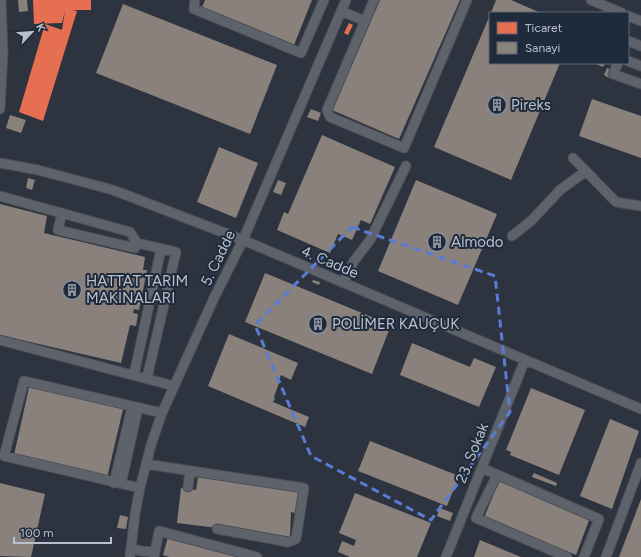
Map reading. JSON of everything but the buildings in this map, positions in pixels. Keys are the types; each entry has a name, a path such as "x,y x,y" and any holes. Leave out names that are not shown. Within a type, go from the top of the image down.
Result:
{"street":[{"path":"0,0 3,53 0,109"},
{"path":"195,0 194,9 301,53 324,0"},
{"path":"374,0 327,110 330,117 404,148 467,0"},
{"path":"591,0 620,12"},
{"name":"5. Cadde","path":"131,552 140,488 151,445 162,413 214,298 243,240 341,11 343,1"},
{"path":"341,11 365,21"},
{"path":"629,16 641,21"},
{"path":"629,41 641,46"},
{"path":"629,61 641,66"},
{"path":"618,64 613,74 641,84"},
{"path":"573,158 616,202 641,206"},
{"name":"4. Cadde","path":"0,163 38,170 113,190 243,240 641,409"},
{"path":"343,283 354,261 370,240 406,166"},
{"path":"512,236 532,220 560,190 586,171"},
{"path":"0,196 130,232 137,243 176,252 147,378"},
{"path":"62,213 58,230 135,248 137,243"},
{"path":"134,375 161,249"},
{"path":"0,340 174,386"},
{"name":"23. Sokak","path":"446,557 525,360"},
{"path":"140,488 4,456 24,381 162,413"},
{"path":"117,483 135,407"},
{"path":"606,557 641,463"},
{"path":"146,464 304,488 296,539 288,542 217,529"},
{"path":"482,468 600,519 584,557"},
{"path":"188,487 190,471"},
{"path":"497,475 476,518 567,557"},
{"path":"131,552 141,551 155,555 159,531 257,557"}],"highlighted area":[{"path":"352,227 495,276 510,412 431,520 311,456 255,325"}],"place":[{"name":"Pireks","path":"497,105"},
{"name":"Almodo","path":"437,242"},
{"name":"HATTAT TARIM MAKİNALARI","path":"72,290"},
{"name":"POLİMER KAUÇUK","path":"318,324"}]}
